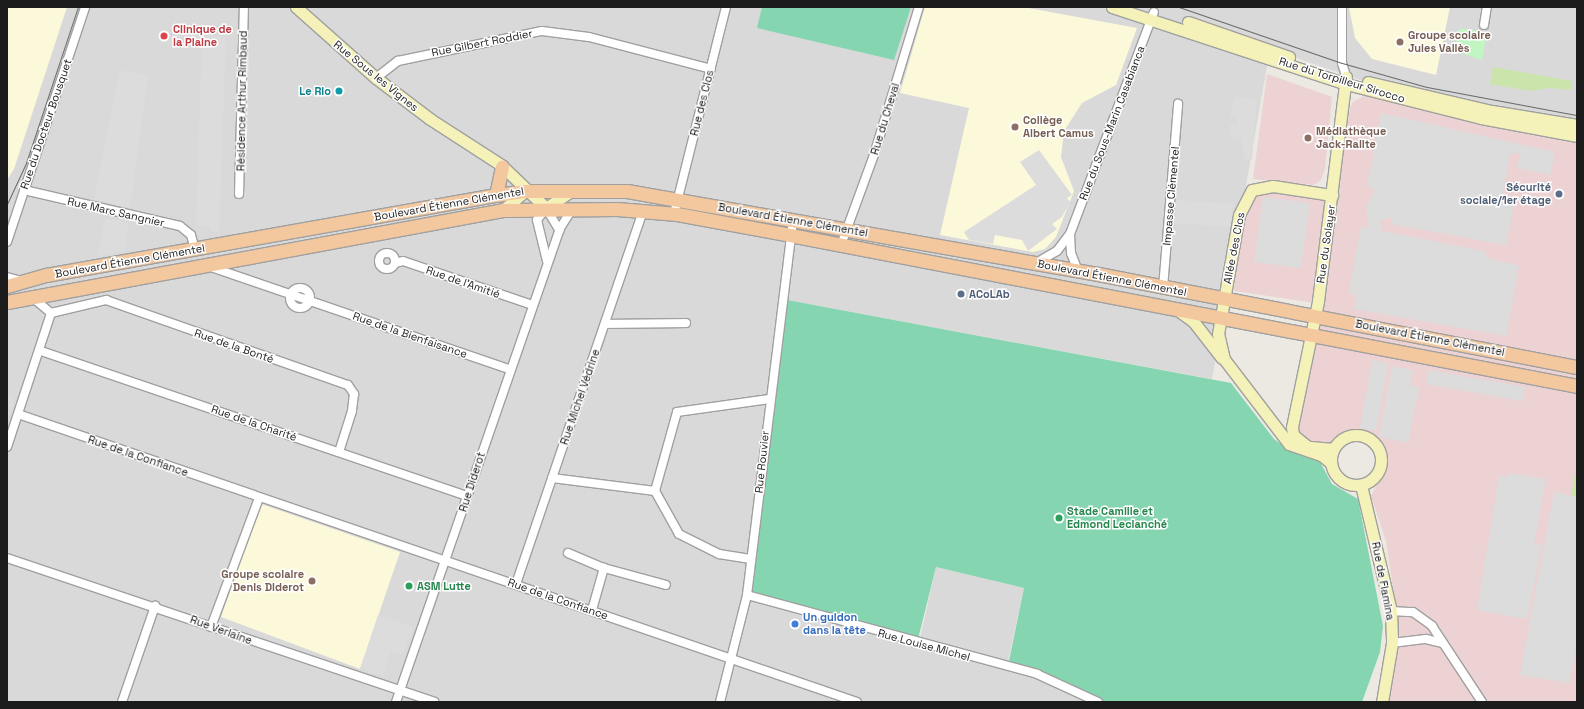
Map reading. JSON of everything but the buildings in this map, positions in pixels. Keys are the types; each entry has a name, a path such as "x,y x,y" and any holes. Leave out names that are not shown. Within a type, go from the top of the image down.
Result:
{"main road":[{"path":"496,195 502,167"},
{"name":"Boulevard Étienne Clémentel","path":"7,286 21,281 496,195 525,191 627,191 678,198 844,230 1036,263 1577,367"},
{"name":"Boulevard Étienne Clémentel","path":"7,302 503,210 546,208 642,210 674,214 841,244 1577,386"}],"street":[{"name":"Rue du Docteur Bousquet","path":"7,242 85,7"},
{"name":"Résidence Arthur Rimbaud","path":"239,194 244,7"},
{"name":"Rue Sous les Vignes","path":"296,7 376,78 502,167"},
{"name":"Rue des Clos","path":"674,214 726,7"},
{"name":"Rue du Cheval","path":"841,244 844,230 874,155 919,7"},
{"name":"Rue du Torpilleur Sirocco","path":"1112,7 1152,15"},
{"name":"Rue du Torpilleur Sirocco","path":"1135,7 1152,15 1346,80 1474,117 1577,136"},
{"name":"Rue du Solayer","path":"1333,449 1321,450 1300,442 1293,435 1293,420 1314,316 1332,195 1346,80 1342,63 1342,7"},
{"path":"1484,26 1488,7"},
{"name":"Rue du Sous-Marin Casabianca","path":"1036,263 1057,251 1070,234 1152,15"},
{"name":"Rue Gilbert Roddier","path":"376,78 398,61 542,31 589,37 711,69"},
{"name":"Rue du Torpilleur Sirocco","path":"1346,80 1492,111 1577,125"},
{"name":"Impasse Clémentel","path":"1164,288 1178,104"},
{"path":"502,167 525,191 546,208 558,230"},
{"name":"Allée des Clos","path":"1220,317 1239,215 1252,190 1273,186 1332,195"},
{"name":"Rue Marc Sangnier","path":"24,190 180,226 191,235 195,250"},
{"path":"503,210 525,191"},
{"path":"547,261 537,220 546,208 570,192"},
{"name":"Rue Diderot","path":"396,702 509,369 558,230 573,208"},
{"name":"Rue Michel Védrine","path":"516,584 605,324 642,210"},
{"name":"Rue Rouvier","path":"720,702 747,595 793,220"},
{"name":"Rue du Sous-Marin Casabianca","path":"1070,234 1071,253 1078,271"},
{"name":"Rue de l'Amitié","path":"395,262 402,261 532,306"},
{"name":"Rue de la Bienfaisance","path":"204,265 509,369"},
{"path":"7,276 21,281"},
{"path":"7,447 41,351 51,312 32,297"},
{"name":"Rue de la Bonté","path":"51,312 106,300 348,386 354,394 352,411 339,452"},
{"path":"1175,309 1193,320 1289,444 1321,455 1331,463 1343,482 1361,485 1370,481 1380,466 1374,443 1352,436 1333,449 1331,463"},
{"path":"1220,317 1218,334 1224,359"},
{"path":"605,324 686,323"},
{"name":"Rue de la Charité","path":"41,351 467,496"},
{"path":"751,559 719,554 679,534 655,491 677,412 770,399"},
{"name":"Rue de la Confiance","path":"18,414 259,498 732,658 856,702"},
{"path":"1267,414 1281,424 1293,420"},
{"path":"552,478 655,491"},
{"name":"Rue de Flamina","path":"1361,485 1391,611 1392,643 1382,702"},
{"path":"211,627 259,498"},
{"path":"568,553 604,568 666,585"},
{"name":"Rue Verlaine","path":"7,558 155,606 211,627 434,702"},
{"path":"592,610 604,568"},
{"name":"Rue Louise Michel","path":"747,595 1037,674 1098,702"},
{"path":"122,702 155,606"},
{"path":"1391,611 1413,612 1432,626 1482,702"},
{"path":"1392,643 1426,639 1442,643"}],"shaded area":[{"path":"7,7 1577,7 1577,125 1372,84 1270,49 1212,379 782,299 919,643 936,567 1024,588 1007,666 1068,685 1095,702 7,702"},
{"path":"7,7 67,7 14,169 7,180"},
{"name":"Collège Albert Camus","path":"925,7 1023,7 1137,28 1116,85 1082,103 1064,131 1061,157 1074,191 1056,237 1045,249 1033,252 940,235 969,108 900,93"},
{"name":"Groupe scolaire Jules Vallès","path":"1349,7 1450,7 1436,75 1372,59 1355,38"},
{"path":"202,36 226,37 219,232 211,232 211,227 196,226"},
{"path":"120,70 148,76 130,208 94,200"},
{"path":"1267,74 1332,97 1325,169 1321,180 1314,185 1253,179"},
{"path":"1368,94 1577,125 1577,702 1382,702 1399,628 1386,541 1371,496 1384,470 1382,446 1374,436 1363,432 1349,432 1328,446 1306,442 1296,432 1322,304 1234,291 1242,222 1253,195 1269,190 1336,199 1350,108 1353,102"},
{"path":"1234,97 1257,100 1252,160 1245,160 1241,140 1229,135 1230,125 1237,125 1238,118 1230,116"},
{"path":"1381,113 1555,152 1550,175 1517,168 1520,153 1510,154 1503,195 1515,198 1506,245 1391,224 1392,217 1380,221 1382,231 1484,251 1488,258 1519,266 1506,336 1354,309 1357,295 1349,293 1361,227 1369,228 1366,207 1375,189 1367,187"},
{"path":"1039,150 1072,195 1067,198 1070,202 1062,217 1052,224 1057,229 1028,251 1022,240 995,235 993,244 969,240 964,232 1036,185 1020,162"},
{"path":"1263,197 1310,203 1301,268 1254,262"},
{"path":"1175,200 1233,204 1231,227 1172,223"},
{"path":"105,218 128,223 125,251 98,256"},
{"path":"1372,360 1388,363 1376,431 1360,428"},
{"path":"1392,366 1413,370 1410,385 1419,387 1408,443 1379,437"},
{"path":"1429,370 1525,387 1522,401 1426,384"},
{"path":"7,395 15,397 7,423"},
{"path":"1509,473 1546,479 1534,544 1542,545 1527,619 1477,610 1499,476 1508,477"},
{"path":"1554,492 1577,497 1577,640 1569,683 1520,675"},
{"name":"Groupe scolaire Denis Diderot","path":"261,504 400,552 360,669 221,617"},
{"path":"378,615 413,627 403,655 391,651 383,676 360,669"}],"green space":[{"path":"762,7 911,7 894,60 757,28"},
{"path":"1459,28 1487,33 1482,60 1455,51"},
{"path":"1493,67 1572,81 1571,90 1547,88 1531,91 1490,84"},
{"name":"Stade Camille et Edmond Leclanché","path":"782,299 1231,383 1274,439 1292,452 1320,462 1332,484 1358,499 1383,626 1380,652 1362,702 1098,702 1008,666 1024,588 936,567 917,643 747,595"},
{"path":"1577,463 1577,497 1571,496"}],"tram line":[{"path":"7,204 26,163 78,7"},
{"path":"1179,7 1342,63 1427,87 1577,115"}],"place":[{"name":"Clinique de la Plaine","path":"164,36"},
{"name":"Groupe scolaire Jules Vallès","path":"1400,42"},
{"name":"Le Rio","path":"339,91"},
{"name":"Collège Albert Camus","path":"1015,127"},
{"name":"Médiathèque Jack-Ralite","path":"1308,138"},
{"name":"Sécurité sociale/1er étage","path":"1559,194"},
{"name":"ACoLAb","path":"961,294"},
{"name":"Stade Camille et Edmond Leclanché","path":"1059,518"},
{"name":"Groupe scolaire Denis Diderot","path":"312,581"},
{"name":"ASM Lutte","path":"409,586"},
{"name":"Un guidon dans la tête","path":"795,624"}]}
